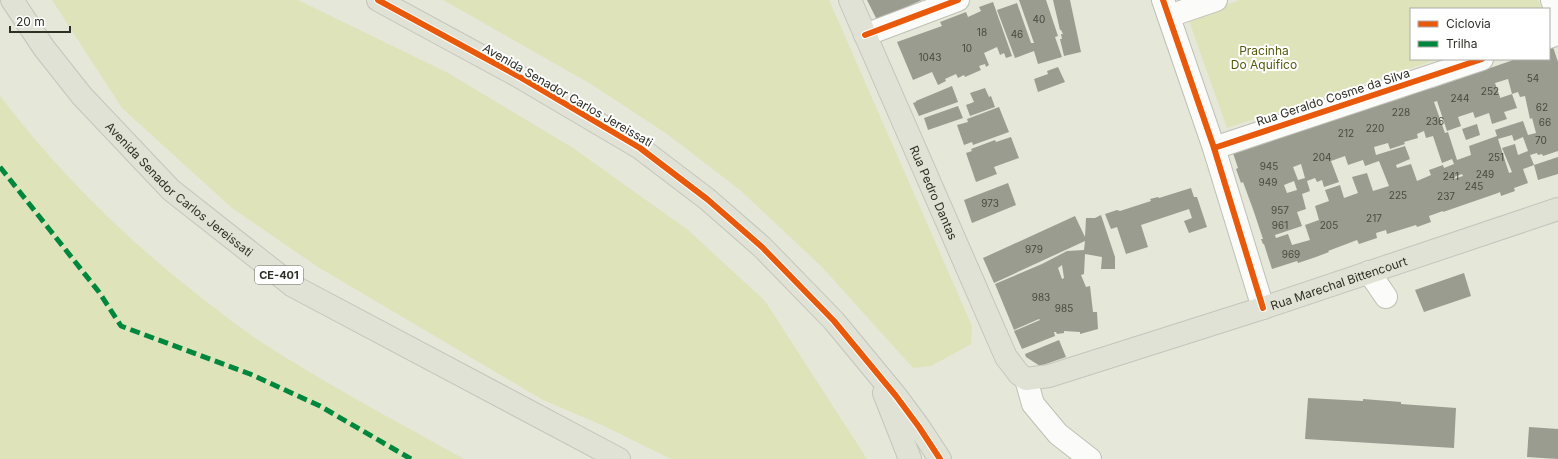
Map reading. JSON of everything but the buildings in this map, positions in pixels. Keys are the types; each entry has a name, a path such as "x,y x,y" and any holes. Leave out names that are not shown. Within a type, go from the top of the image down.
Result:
{"main road":[{"name":"Avenida Senador Carlos Jereissati","path":"12,0 44,48 82,96 171,190 293,286 619,459"},
{"name":"Avenida Senador Carlos Jereissati","path":"378,0 518,76 640,148 707,199 762,247 834,321 919,428 940,459"},
{"name":"Rua Pedro Dantas","path":"850,0 1006,357 1026,379"},
{"name":"Rua Marechal Bittencourt","path":"1026,379 1049,376 1263,308 1558,209"},
{"path":"877,374 910,459"}],"street":[{"path":"865,35 958,0"},
{"path":"1216,0 1166,8 1214,148 1263,308"},
{"path":"1552,0 1558,18"},
{"name":"Rua Geraldo Cosme da Silva","path":"1214,148 1479,60"},
{"path":"1369,272 1386,297"},
{"path":"1026,379 1033,404 1058,434 1090,459"}],"green space":[{"path":"52,0 298,0 448,73 573,148 688,230 765,301 867,459 671,459 604,426 543,400 318,267 232,208 122,108"},
{"path":"443,0 829,0 972,326 971,344 931,366 913,368 822,267 740,190 667,134 591,84"},
{"name":"Pracinha Do Aquifico","path":"1240,0 1538,0 1542,8 1410,8 1410,60 1436,60 1227,128 1188,18"},
{"path":"0,96 74,183 128,236 186,286 245,331 280,354 358,400 464,459 0,459"}],"marked path":[{"path":"0,167 99,292 121,326 250,374 320,406 411,459"}],"cycle path":[{"path":"378,0 518,76 640,148 707,199 762,247 834,321 896,396 940,459"},
{"path":"865,35 958,0"},
{"path":"1163,0 1214,148 1263,308"},
{"path":"1214,148 1479,60"}]}
